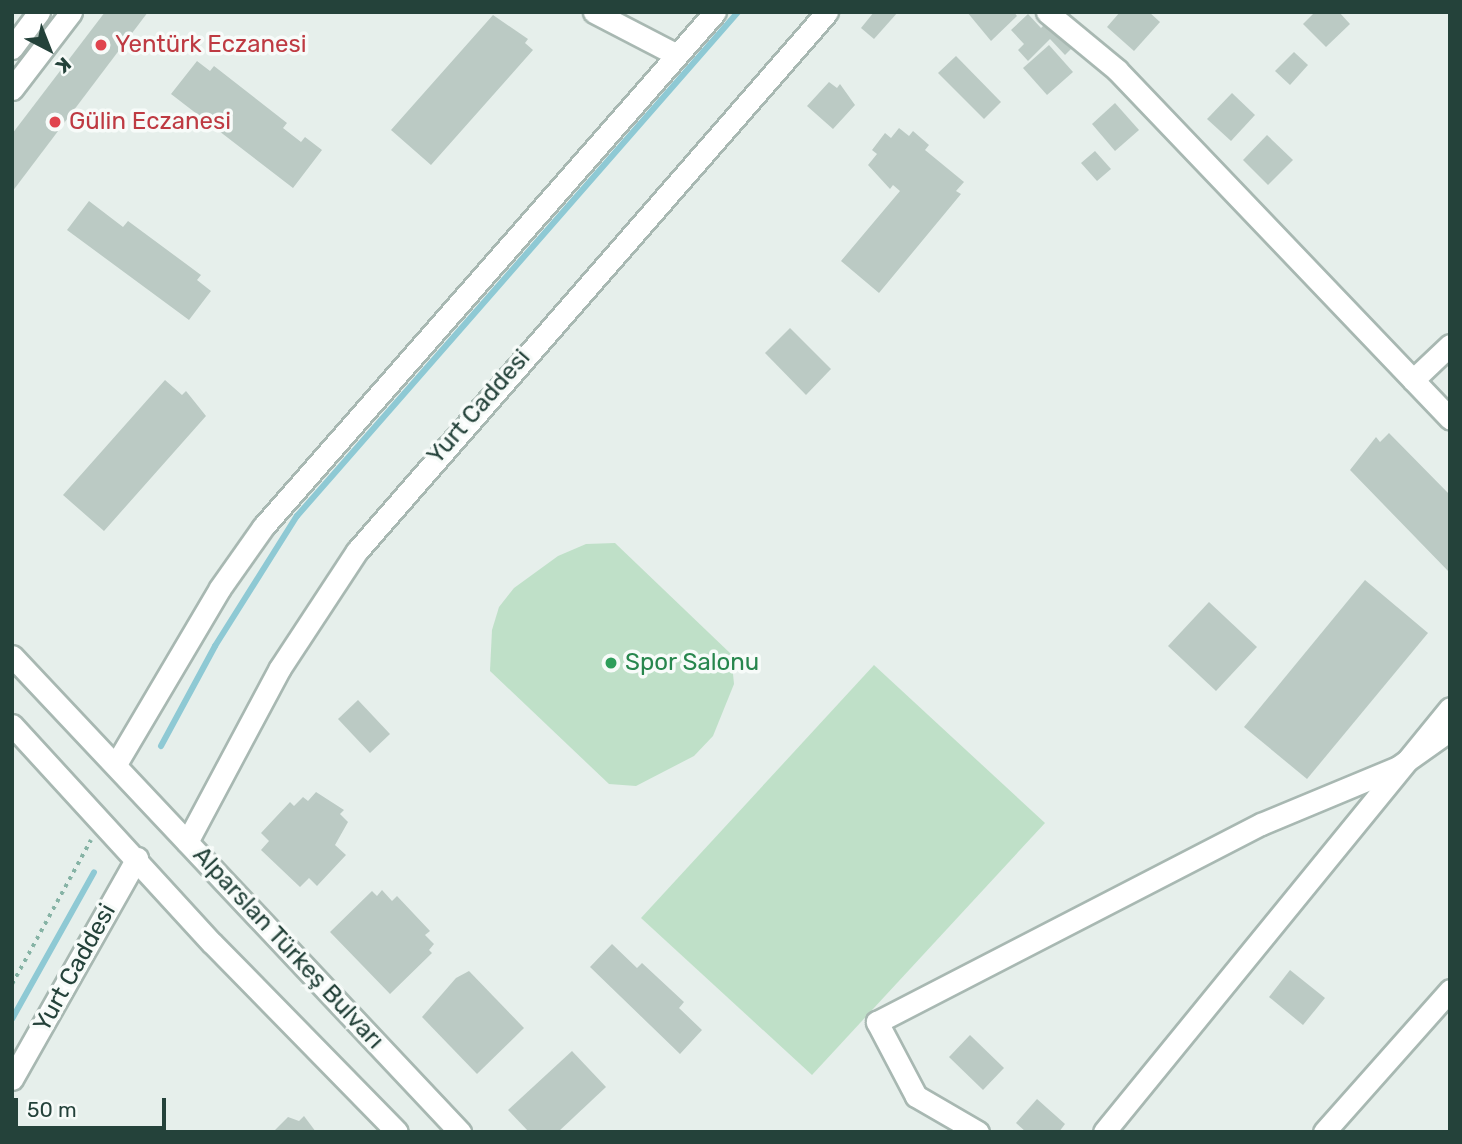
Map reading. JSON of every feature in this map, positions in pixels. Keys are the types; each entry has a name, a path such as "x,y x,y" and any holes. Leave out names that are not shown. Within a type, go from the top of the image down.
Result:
{"street":[{"path":"12,48 39,12"},
{"path":"12,89 71,12"},
{"path":"594,12 677,55"},
{"path":"116,764 220,588 263,527 715,12"},
{"name":"Yurt Caddesi","path":"187,842 281,668 356,551 827,12"},
{"path":"1047,12 1118,70 1450,418"},
{"path":"1413,380 1450,345"},
{"name":"Alparslan Türkeş Bulvarı","path":"12,656 460,1132"},
{"path":"1104,1132 1450,708"},
{"path":"12,725 95,811 212,943 397,1132"},
{"path":"978,1132 915,1096 877,1022 1261,824 1408,759 1450,730"},
{"name":"Yurt Caddesi","path":"12,1079 137,858"},
{"path":"1324,1132 1450,990"}],"path":[{"path":"12,984 90,845 95,811"}],"green space":[{"name":"Spor Salonu","path":"615,543 731,654 734,684 713,736 694,756 636,786 609,784 490,671 492,630 499,607 514,588 558,556 586,544"},
{"path":"874,665 1045,823 812,1075 641,918"}],"building":[{"path":"105,12 148,12 12,192 12,134"},
{"path":"874,12 898,12 874,39 861,28"},
{"path":"967,12 1014,12 1017,16 991,41"},
{"path":"1120,12 1149,12 1160,22 1134,51 1107,27"},
{"path":"1315,12 1339,12 1350,24 1326,47 1303,24"},
{"path":"1028,14 1041,28 1048,21 1073,47 1065,55 1050,39 1028,61 1018,50 1024,44 1011,30"},
{"path":"493,15 528,39 525,43 533,50 431,165 391,130"},
{"path":"1049,45 1073,72 1047,95 1023,68"},
{"path":"1294,52 1308,65 1290,85 1275,71"},
{"path":"956,56 1001,102 984,119 938,73"},
{"path":"197,61 210,71 214,66 287,123 283,128 301,142 305,137 322,150 293,188 171,94"},
{"path":"829,82 837,88 840,84 855,105 833,129 807,106"},
{"path":"1232,93 1255,115 1231,141 1207,119"},
{"path":"1115,103 1139,130 1115,151 1092,124"},
{"path":"899,128 909,136 913,131 929,145 925,150 964,182 956,191 961,194 879,293 841,261 900,191 893,185 890,189 868,165 877,154 872,150 885,133 891,138"},
{"path":"1267,135 1293,160 1268,185 1243,160"},
{"path":"1095,151 1111,169 1097,181 1081,163"},
{"path":"89,201 123,227 128,221 201,275 197,280 211,291 189,320 67,230"},
{"path":"790,328 831,369 806,395 765,353"},
{"path":"165,380 182,395 186,391 206,416 104,531 63,495"},
{"path":"1389,433 1450,495 1450,573 1350,470 1376,437 1380,442"},
{"path":"1365,580 1428,633 1307,779 1244,727"},
{"path":"1209,602 1257,647 1216,691 1168,646"},
{"path":"358,700 390,734 370,753 338,719"},
{"path":"316,792 344,810 340,814 348,822 335,845 346,855 317,886 309,878 300,887 261,850 269,841 261,833 290,802 294,806 303,797 308,801"},
{"path":"382,890 392,901 397,896 430,931 425,935 434,944 429,950 432,953 390,994 330,932 372,891 377,896"},
{"path":"612,944 637,968 642,963 684,1002 679,1008 702,1030 680,1054 590,967"},
{"path":"1290,970 1325,998 1303,1025 1269,997"},
{"path":"469,971 524,1028 477,1074 422,1017 456,978"},
{"path":"970,1035 1004,1068 983,1090 949,1057"},
{"path":"572,1051 606,1087 558,1132 529,1132 508,1110"},
{"path":"1037,1099 1065,1124 1059,1132 1026,1132 1016,1123"},
{"path":"304,1116 316,1132 273,1132 288,1117 299,1121"}],"waterway":[{"path":"161,746 215,646 297,516 738,12"},
{"path":"12,1019 94,872"}],"place":[{"name":"Yentürk Eczanesi","path":"101,45"},
{"name":"Gülin Eczanesi","path":"55,122"},
{"name":"Spor Salonu","path":"611,663"}]}
